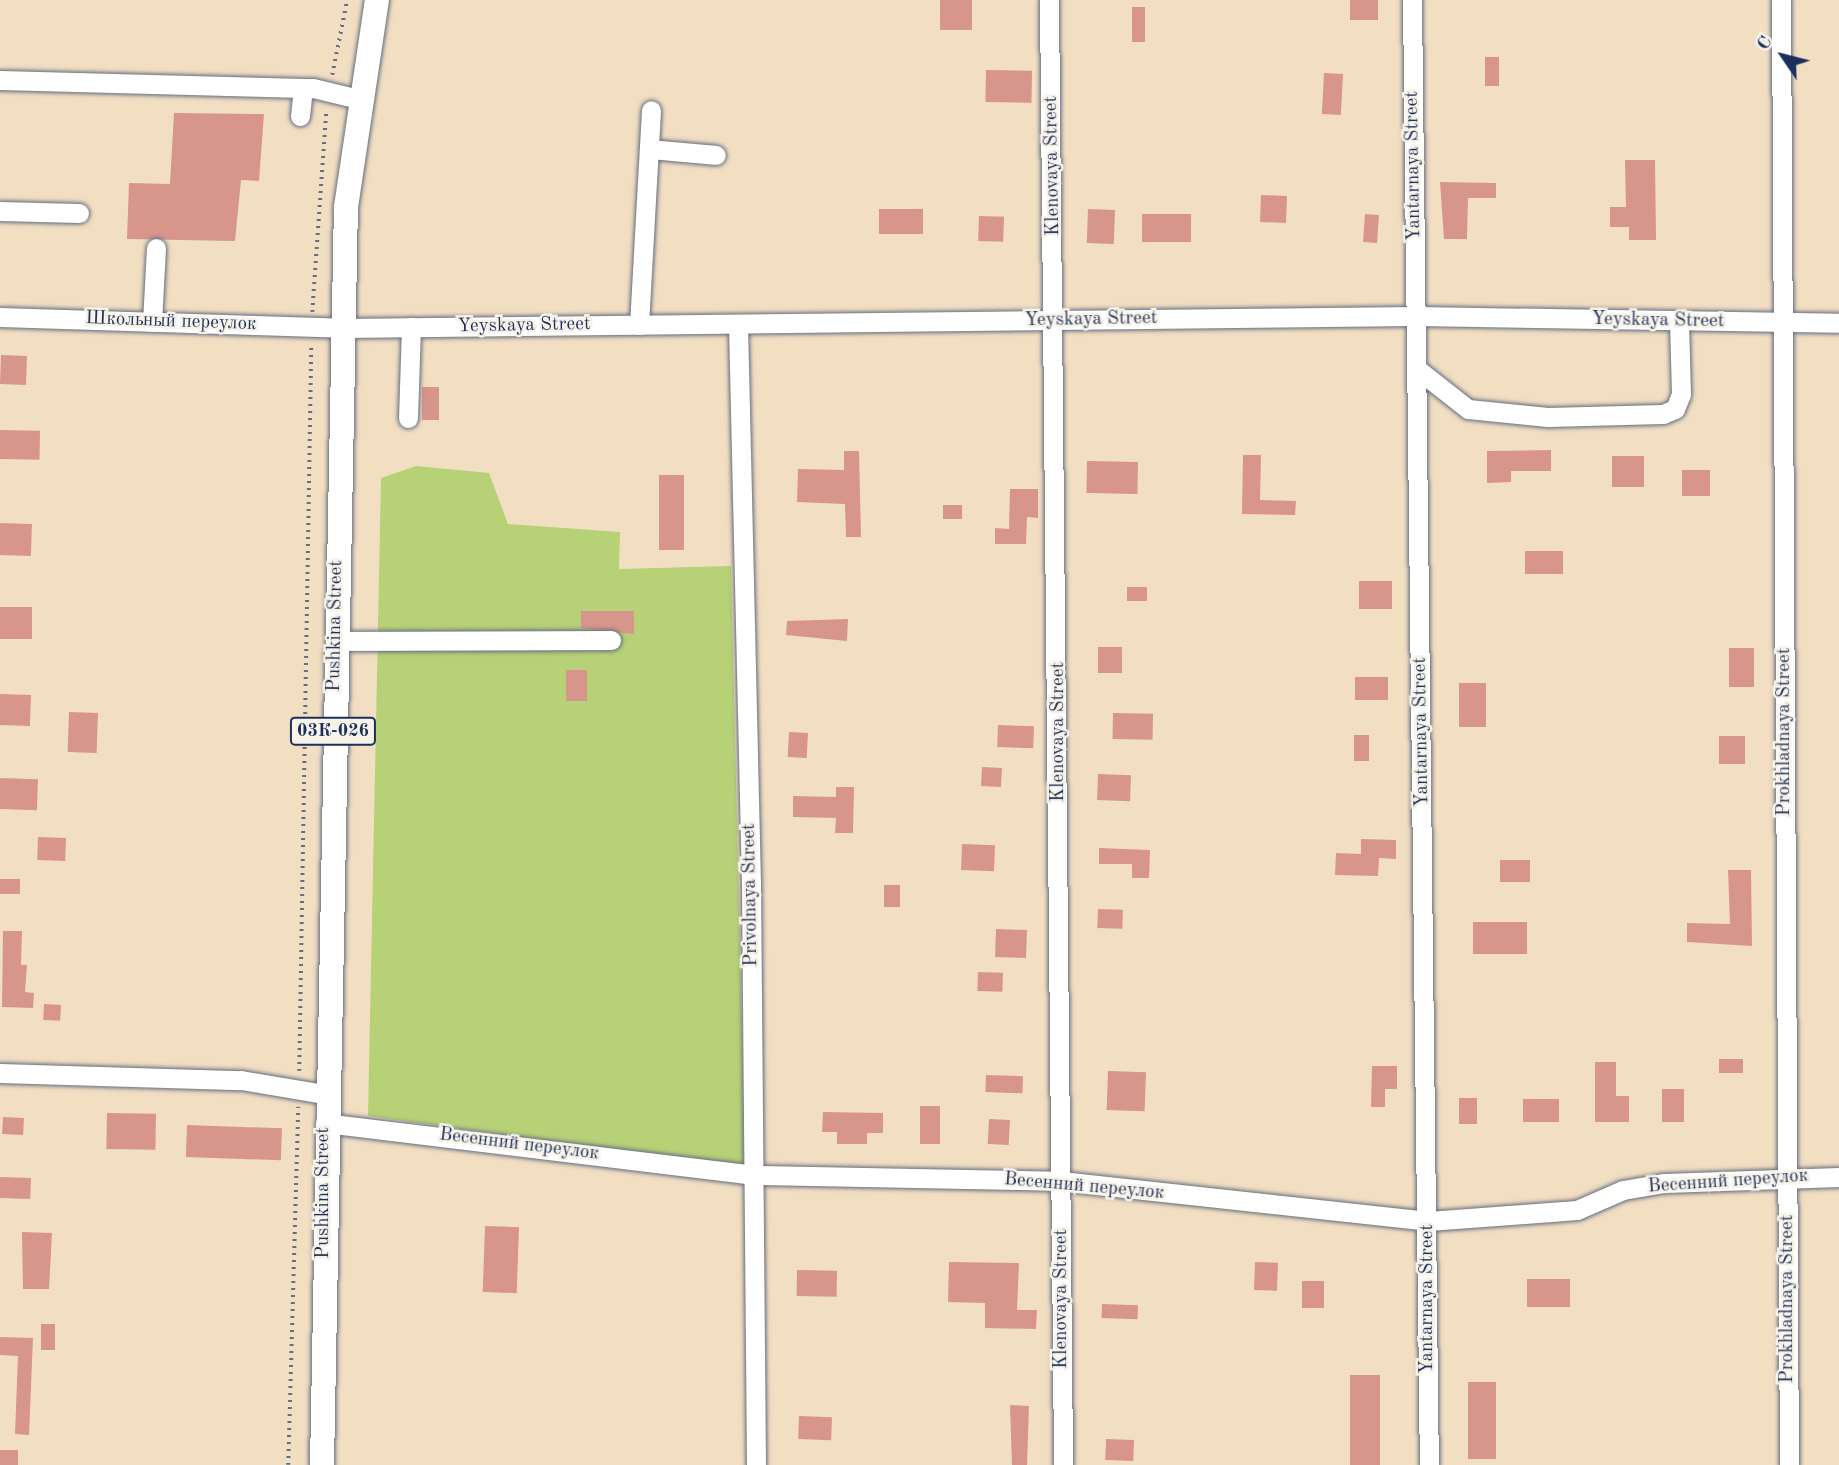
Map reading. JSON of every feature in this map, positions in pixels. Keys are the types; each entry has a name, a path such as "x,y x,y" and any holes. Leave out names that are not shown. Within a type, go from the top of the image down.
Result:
{"main road":[{"name":"Pushkina Street","path":"322,1465 325,1094 346,207 359,99 377,0"}],"street":[{"name":"Klenovaya Street","path":"1049,0 1056,320 1063,1465"},
{"name":"Yantarnaya Street","path":"1412,0 1429,1465"},
{"name":"Prokhladnaya Street","path":"1781,0 1779,323 1788,1465"},
{"path":"0,80 303,88 359,99"},
{"path":"300,116 303,88"},
{"path":"639,325 651,110"},
{"path":"649,149 716,155"},
{"path":"0,211 79,214"},
{"path":"152,322 156,248"},
{"name":"Yeyskaya Street","path":"342,328 1416,316 1839,323"},
{"name":"Школьный переулок","path":"0,317 342,328"},
{"path":"1417,369 1468,409 1548,417 1663,414 1675,409 1681,394 1679,321"},
{"name":"Privolnaya Street","path":"738,324 756,1175 756,1465"},
{"path":"408,418 411,327"},
{"path":"335,640 611,639"},
{"path":"0,1073 241,1080 325,1094"},
{"name":"Весенний переулок","path":"325,1123 756,1175 1061,1181 1428,1221 1577,1210 1623,1190 1787,1174 1839,1177"}],"path":[{"path":"288,1465 299,1089 311,327 329,92 347,0"}],"green space":[{"path":"416,466 489,473 508,524 620,532 619,569 731,566 745,1160 738,1167 368,1116 381,478"}],"building":[{"path":"940,0 972,0 972,30 940,30"},
{"path":"1350,0 1378,0 1378,20 1350,20"},
{"path":"1132,7 1145,7 1145,42 1132,42"},
{"path":"1485,57 1499,57 1499,86 1485,86"},
{"path":"986,70 1032,71 1031,103 985,102"},
{"path":"1324,73 1343,74 1341,115 1322,114"},
{"path":"174,113 264,114 259,181 241,180 235,241 127,239 129,183 170,184"},
{"path":"1625,160 1655,160 1656,240 1629,240 1629,227 1610,227 1610,207 1626,207"},
{"path":"1440,182 1496,183 1496,198 1468,198 1467,239 1444,239"},
{"path":"1261,195 1287,196 1286,223 1260,222"},
{"path":"879,209 923,209 923,234 879,234"},
{"path":"1088,209 1115,210 1114,244 1087,243"},
{"path":"1142,214 1191,214 1191,242 1142,242"},
{"path":"1365,214 1379,215 1377,243 1363,242"},
{"path":"979,216 1004,217 1003,242 978,241"},
{"path":"1,355 27,356 26,385 0,384"},
{"path":"422,387 439,387 439,420 422,420"},
{"path":"0,430 40,431 39,460 0,459"},
{"path":"1551,450 1551,471 1511,471 1511,482 1487,483 1487,451"},
{"path":"844,451 859,451 861,537 846,537 845,504 797,502 798,469 844,470"},
{"path":"1243,455 1261,455 1260,500 1296,501 1295,515 1242,514"},
{"path":"1612,456 1644,456 1644,487 1612,487"},
{"path":"1087,461 1138,462 1137,494 1086,493"},
{"path":"1682,470 1710,470 1710,496 1682,496"},
{"path":"659,475 684,475 684,550 659,550"},
{"path":"1010,489 1038,489 1038,518 1027,517 1026,544 995,544 995,528 1009,529"},
{"path":"943,505 962,505 962,519 943,519"},
{"path":"0,523 32,524 31,556 0,555"},
{"path":"1525,551 1563,551 1563,574 1525,574"},
{"path":"1359,581 1392,581 1392,609 1359,609"},
{"path":"1127,587 1147,587 1147,601 1127,601"},
{"path":"0,607 32,607 32,639 0,639"},
{"path":"581,611 634,611 634,634 581,628"},
{"path":"848,619 847,641 786,635 787,621"},
{"path":"1098,647 1122,647 1122,673 1098,673"},
{"path":"1729,648 1754,648 1754,687 1729,687"},
{"path":"566,670 587,670 587,701 566,701"},
{"path":"1355,677 1388,677 1388,700 1355,700"},
{"path":"1459,683 1486,683 1486,727 1459,727"},
{"path":"0,694 31,695 30,726 0,725"},
{"path":"69,712 98,713 97,753 68,752"},
{"path":"1113,713 1153,714 1153,740 1113,739"},
{"path":"998,725 1034,726 1033,748 997,747"},
{"path":"789,732 808,733 807,758 788,757"},
{"path":"1354,735 1369,735 1369,761 1354,761"},
{"path":"1719,736 1745,736 1745,764 1719,764"},
{"path":"982,767 1002,768 1001,787 981,786"},
{"path":"1098,774 1131,775 1130,801 1097,800"},
{"path":"0,778 38,779 37,810 0,809"},
{"path":"836,787 854,787 853,833 835,833 836,818 793,817 793,796 836,797"},
{"path":"38,837 66,838 65,861 37,860"},
{"path":"1361,839 1396,840 1396,859 1379,858 1378,876 1335,875 1336,853 1361,854"},
{"path":"962,844 995,845 994,871 961,870"},
{"path":"1099,848 1150,850 1149,878 1132,878 1132,864 1099,864"},
{"path":"1500,860 1530,860 1530,882 1500,882"},
{"path":"1728,870 1751,870 1752,946 1687,942 1687,923 1730,924"},
{"path":"0,879 20,879 20,894 0,894"},
{"path":"884,885 900,885 900,907 884,907"},
{"path":"1098,909 1123,910 1122,929 1097,928"},
{"path":"1473,922 1527,922 1527,954 1473,954"},
{"path":"996,929 1027,930 1026,958 995,957"},
{"path":"3,931 22,931 21,965 27,965 25,992 34,993 33,1008 2,1007"},
{"path":"978,972 1003,973 1002,992 977,991"},
{"path":"44,1004 61,1005 60,1021 43,1020"},
{"path":"1719,1059 1743,1059 1743,1073 1719,1073"},
{"path":"1595,1062 1616,1062 1616,1096 1629,1096 1629,1122 1595,1122"},
{"path":"1372,1066 1397,1066 1397,1089 1385,1089 1385,1107 1371,1107"},
{"path":"1108,1071 1146,1072 1145,1111 1107,1110"},
{"path":"986,1075 1023,1076 1022,1093 985,1092"},
{"path":"1662,1089 1684,1089 1684,1122 1662,1122"},
{"path":"1459,1098 1477,1098 1477,1124 1459,1124"},
{"path":"1523,1099 1559,1099 1559,1122 1523,1122"},
{"path":"920,1106 940,1106 940,1144 920,1144"},
{"path":"823,1112 883,1113 883,1133 867,1133 867,1144 837,1144 837,1132 822,1132"},
{"path":"107,1113 156,1114 155,1150 106,1149"},
{"path":"3,1117 24,1118 23,1135 2,1134"},
{"path":"989,1119 1010,1120 1009,1145 988,1144"},
{"path":"187,1125 282,1128 281,1160 186,1157"},
{"path":"0,1177 31,1178 30,1199 0,1198"},
{"path":"485,1226 519,1227 517,1293 483,1292"},
{"path":"22,1232 52,1233 49,1289 23,1289"},
{"path":"949,1262 1019,1263 1017,1310 1037,1310 1036,1329 985,1328 985,1303 948,1302"},
{"path":"1255,1262 1278,1263 1277,1291 1254,1290"},
{"path":"797,1270 837,1271 837,1297 797,1296"},
{"path":"1527,1279 1570,1279 1570,1307 1527,1307"},
{"path":"1302,1281 1324,1281 1324,1308 1302,1308"},
{"path":"1102,1304 1138,1305 1137,1319 1102,1318"},
{"path":"41,1324 55,1324 55,1350 41,1350"},
{"path":"0,1337 33,1338 29,1435 15,1434 18,1356 0,1355"},
{"path":"1350,1375 1380,1375 1380,1465 1350,1465"},
{"path":"1468,1382 1496,1382 1496,1459 1468,1459"},
{"path":"1010,1405 1029,1406 1027,1465 1012,1465"},
{"path":"799,1416 832,1417 831,1440 798,1439"},
{"path":"1106,1439 1134,1440 1133,1461 1105,1460"},
{"path":"0,1450 18,1450 18,1465 0,1465"}]}
